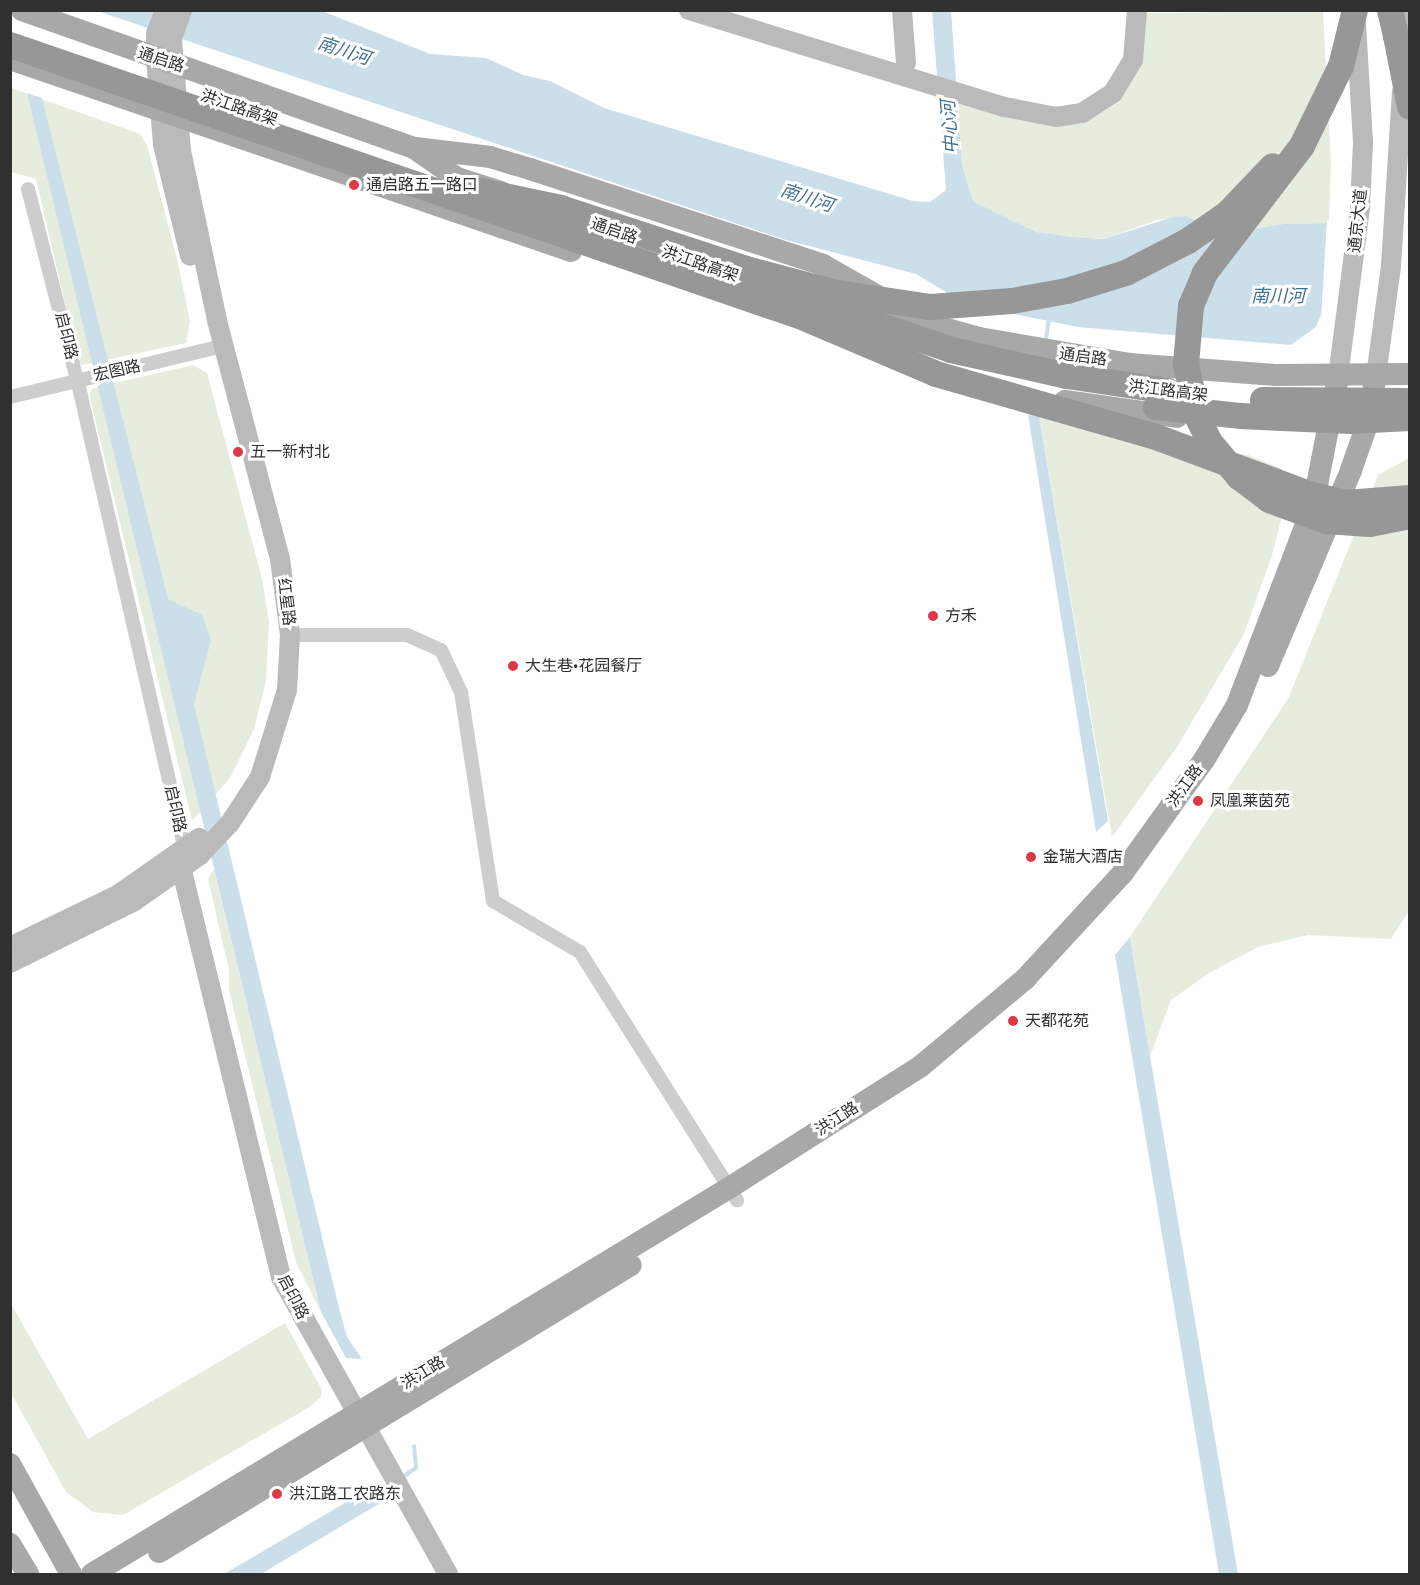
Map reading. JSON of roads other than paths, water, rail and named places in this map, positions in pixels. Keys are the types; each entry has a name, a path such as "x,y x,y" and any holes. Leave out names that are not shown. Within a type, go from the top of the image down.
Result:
{"highway":[{"path":"495,196 561,208 746,269 837,293 931,307 971,306 1067,291 1126,273 1188,241 1227,214 1261,182 1307,115 1353,10"},
{"path":"1353,10 1341,66 1302,146 1205,273 1191,306 1186,364 1198,418 1209,441 1239,477 1269,500 1326,521 1370,524 1410,516"},
{"path":"1390,10 1410,107"},
{"name":"洪江路高架","path":"10,28 495,196 951,350 1120,385 1238,399 1356,403 1410,401"},
{"path":"1396,36 1410,77"},
{"name":"洪江路高架","path":"10,45 802,317 987,375 1145,405 1251,417 1351,421 1410,418"},
{"path":"802,317 936,374 1156,437 1312,495 1346,503 1410,498"}],"main road":[{"name":"通启路","path":"22,10 414,148 457,178 688,256 941,327 1054,353 1129,364 1338,377 1410,374"},
{"path":"164,35 165,10"},
{"path":"164,35 182,10"},
{"path":"689,10 1005,107 1056,117 1101,105 1120,85 1133,60 1137,10"},
{"path":"902,10 906,63"},
{"name":"通京大道","path":"1327,430 1338,377 1360,208 1363,142 1353,10"},
{"path":"1365,430 1385,324 1406,10"},
{"name":"红星路","path":"10,963 133,902 191,855 230,814 260,777 273,743 287,690 290,635 280,559 218,348 163,145 168,114 164,35"},
{"name":"通启路","path":"10,59 366,183 959,375 1069,402 1153,415 1327,430 1410,427"},
{"path":"414,148 490,157 823,265 905,313 941,327"},
{"name":"红星路","path":"218,348 268,554 279,630 275,685 265,739 230,814"},
{"name":"洪江路","path":"733,1194 921,1066 948,1044 1025,979 1122,874 1204,760 1237,705 1313,506 1327,430"},
{"name":"洪江路","path":"122,1575 362,1421 930,1076 1035,988 1137,878 1244,721 1336,509 1365,430"},
{"name":"红星路","path":"10,947 119,894 191,855"},
{"name":"启印路","path":"191,855 281,1277 448,1575"},
{"name":"洪江路","path":"92,1575 362,1421"},
{"path":"10,1464 70,1575"},
{"path":"10,1544 28,1575"}],"street":[{"name":"启印路","path":"28,189 81,380 191,855"},
{"name":"宏图路","path":"10,397 218,348"},
{"path":"290,635 407,635 441,650 462,692 493,901 580,952 733,1194"}],"water":[{"path":"97,11 322,11 430,54 486,58 523,75 550,81 604,108 913,201 930,202 946,190 932,11 951,11 962,164 973,201 1036,232 1104,239 1173,217 1186,216 1216,229 1241,231 1283,224 1329,223 1323,310 1316,327 1291,345 1078,327 1009,313 949,294 916,274 786,240"},
{"path":"27,93 42,98 168,599 202,615 211,640 194,704 339,1308 347,1337 362,1359 346,1358 321,1312"},
{"path":"1028,415 1039,416 1108,821 1096,832"},
{"path":"1130,937 1238,1574 1219,1574 1115,955"},
{"path":"379,1483 387,1499 261,1574 224,1574"}],"waterway":[{"path":"1046,341 1049,318"},
{"path":"401,1478 416,1468 414,1446"}],"place":[{"name":"通启路五一路口","path":"354,185"},
{"name":"五一新村北","path":"238,452"},
{"name":"方禾","path":"933,616"},
{"name":"大生巷·花园餐厅","path":"513,666"},
{"name":"凤凰莱茵苑","path":"1198,801"},
{"name":"金瑞大酒店","path":"1031,857"},
{"name":"天都花苑","path":"1013,1021"},
{"name":"洪江路工农路东","path":"277,1494"}],"water label":[{"name":"南川河","path":"344,51"},
{"name":"中心河","path":"950,127"},
{"name":"南川河","path":"807,198"},
{"name":"南川河","path":"1278,296"}]}
